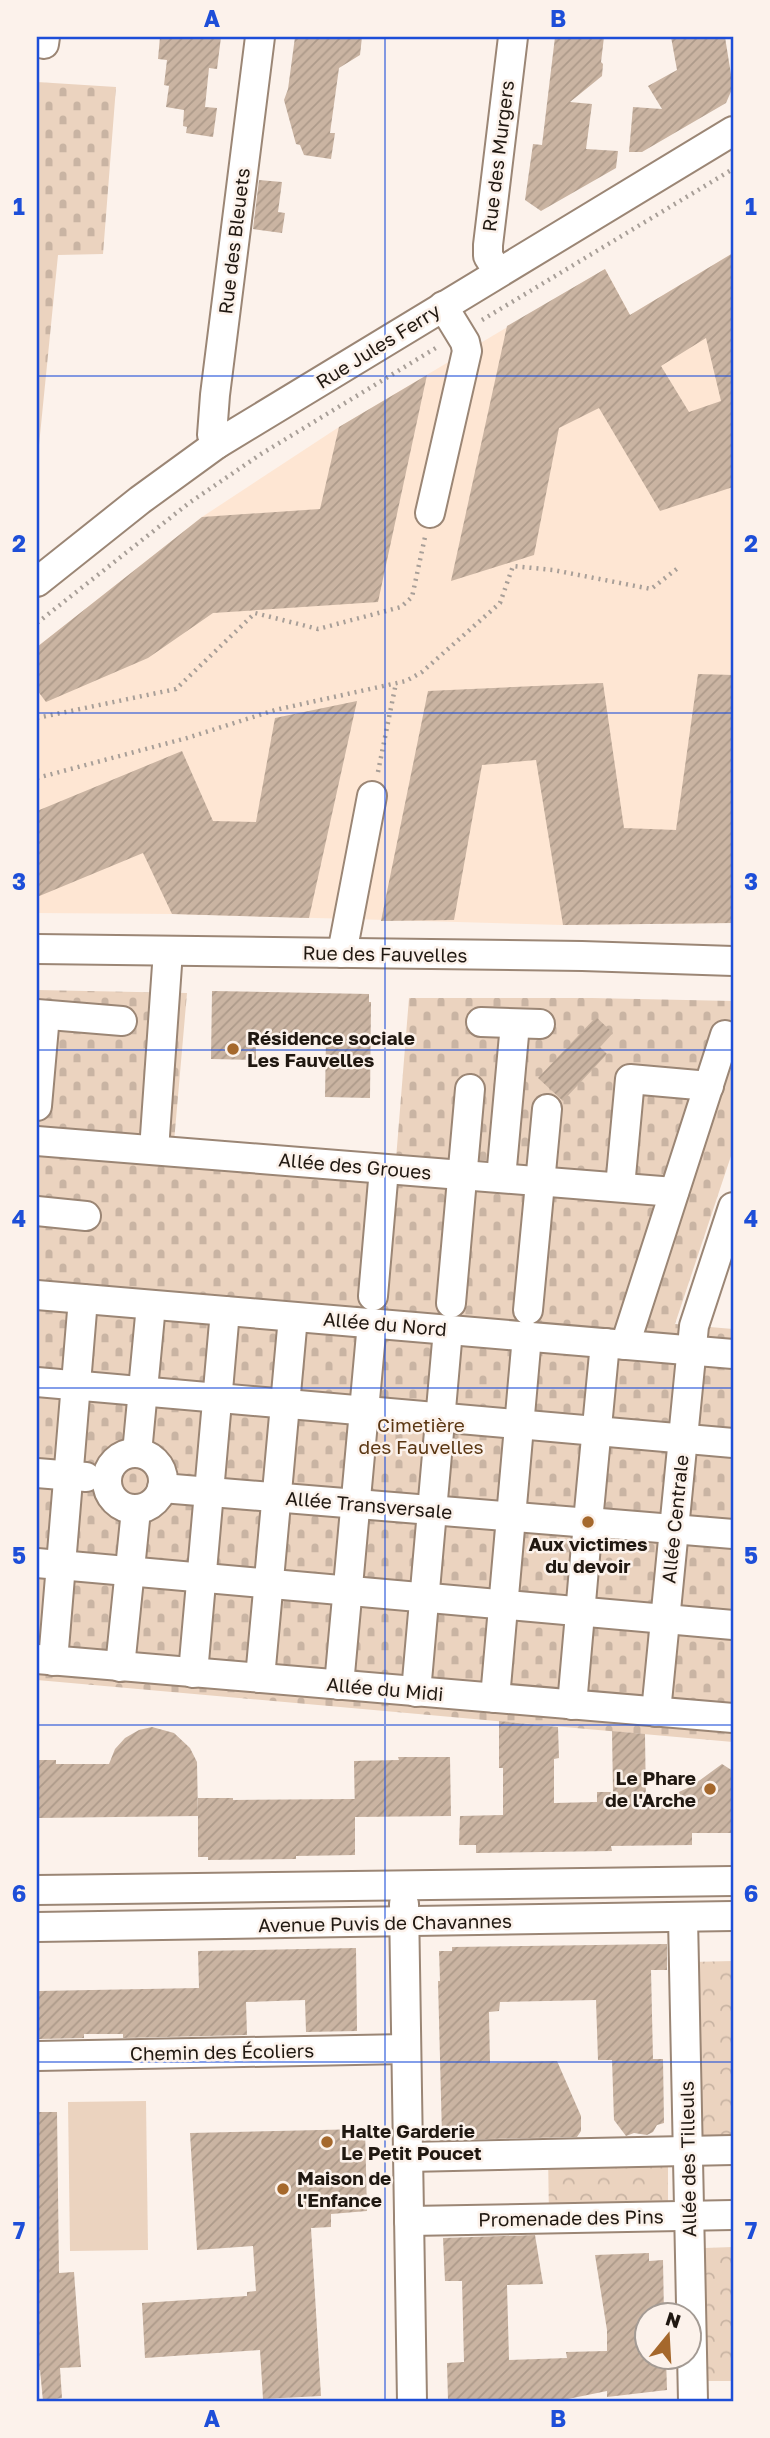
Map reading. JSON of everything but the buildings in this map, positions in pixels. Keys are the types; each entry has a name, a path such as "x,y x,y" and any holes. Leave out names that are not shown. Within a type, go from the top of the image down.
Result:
{"street":[{"name":"Rue des Bleuets","path":"217,444 212,435 215,395 260,37"},
{"name":"Rue des Murgers","path":"498,272 488,256 488,245 513,37"},
{"name":"Rue Jules Ferry","path":"37,582 139,500 217,444 733,131"},
{"path":"430,513 467,351 443,306"},
{"path":"342,953 372,796"},
{"name":"Rue des Fauvelles","path":"37,949 733,961"},
{"path":"154,1150 168,951"},
{"path":"37,1107 41,1015 122,1021"},
{"path":"481,1022 527,1024 501,1178"},
{"path":"572,1705 597,1431 615,1344 674,1192 725,1035"},
{"path":"620,1188 630,1079 709,1086"},
{"path":"416,1692 470,1089"},
{"path":"495,1698 547,1108"},
{"name":"Allée des Groues","path":"37,1141 674,1192"},
{"path":"339,1685 384,1169"},
{"name":"Allée Centrale","path":"656,1712 693,1338 733,1207"},
{"path":"37,1212 86,1216"},
{"name":"Allée du Nord","path":"37,1295 293,1317 372,1310 449,1316 528,1323 615,1344 693,1338 733,1354"},
{"path":"45,1660 49,1564 68,1475 83,1299"},
{"path":"138,1453 150,1305"},
{"path":"193,1673 225,1311"},
{"path":"260,1678 293,1317"},
{"path":"37,1382 733,1443"},
{"path":"138,1453 158,1465 162,1488 152,1503 136,1510 126,1508 111,1497 107,1478 117,1459 138,1453"},
{"path":"37,1473 107,1478"},
{"name":"Allée Transversale","path":"162,1488 733,1534"},
{"path":"120,1667 136,1510"},
{"path":"49,1564 733,1625"},
{"name":"Allée du Midi","path":"45,1660 733,1718"},
{"name":"Avenue Puvis de Chavannes","path":"37,1890 733,1881"},
{"path":"403,1886 412,2401"},
{"name":"Avenue Puvis de Chavannes","path":"37,1927 733,1916"},
{"name":"Allée des Tilleuls","path":"683,1918 693,2401"},
{"name":"Chemin des Écoliers","path":"37,2056 407,2049"},
{"path":"408,2157 733,2150"},
{"name":"Promenade des Pins","path":"409,2221 733,2215"}],"path":[{"path":"37,623 189,503 261,454 733,169"},
{"path":"37,718 176,689 255,613 318,629 401,607 412,597 430,513"},
{"path":"37,778 187,738 275,710 406,681 422,672 499,603 513,566 553,570 651,589 678,568"},
{"path":"372,796 396,683"}],"shaded area":[{"path":"733,253 733,923 563,925 37,913 37,647 202,517 339,427 605,269 630,315"}],"green space":[{"path":"37,82 116,87 103,254 58,255 37,465"},
{"name":"Cimetière des Fauvelles","path":"37,990 187,993 174,1142 396,1159 409,998 733,1001 733,1150 675,1324 733,1329 733,1742 37,1680"},
{"path":"733,1961 733,2141 696,2142 691,1962"},
{"path":"146,2101 148,2250 70,2251 68,2102"},
{"path":"668,2152 668,2216 549,2218 548,2154"},
{"path":"733,2247 733,2381 708,2381 704,2248"}],"place":[{"name":"Résidence sociale Les Fauvelles","path":"233,1049"},
{"name":"Aux victimes du devoir","path":"588,1522"},
{"name":"Le Phare de l'Arche","path":"710,1789"},
{"name":"Halte Garderie Le Petit Poucet","path":"327,2142"},
{"name":"Maison de l'Enfance","path":"283,2189"}]}
